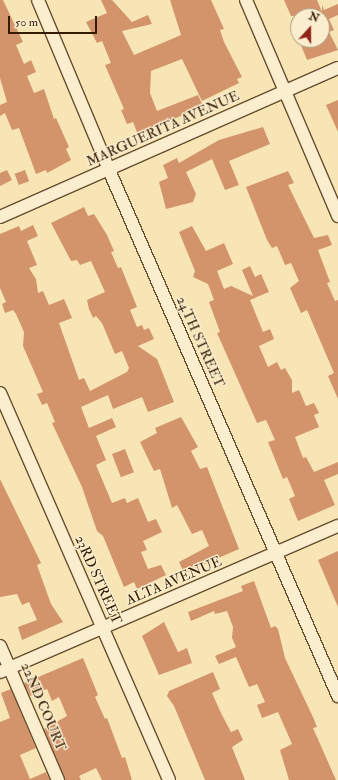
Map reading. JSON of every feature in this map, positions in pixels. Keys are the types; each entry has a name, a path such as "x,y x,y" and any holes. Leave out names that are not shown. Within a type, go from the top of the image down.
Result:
{"street":[{"name":"24TH STREET","path":"38,0 108,170 338,696"},
{"path":"246,0 338,216"},
{"name":"MARGUERITA AVENUE","path":"0,217 338,68"},
{"name":"23RD STREET","path":"0,393 103,627 168,780"},
{"name":"ALTA AVENUE","path":"5,670 338,526"},
{"name":"22ND COURT","path":"0,646 5,670 58,780"}],"building":[{"path":"0,0 3,0 23,42 16,45 24,64 31,60 36,72 27,76 34,93 44,89 54,119 56,118 69,147 66,149 71,160 47,173 46,170 36,174 19,128 12,130 5,113 0,116 0,105 7,102 0,78"},
{"path":"101,0 112,0 132,22 148,15 152,24 122,31 134,55 181,35 170,0 211,0 224,29 220,30 224,42 242,77 237,79 239,83 202,101 182,59 151,71 150,93 157,111 198,95 203,106 138,135 133,122 127,124 121,110 124,109 105,65 111,63 102,41 97,43 86,22 107,13"},
{"path":"284,0 317,0 320,8 290,8 290,14"},
{"path":"338,4 338,15 330,19 330,8 329,8"},
{"path":"330,21 334,30 330,32"},
{"path":"330,34 338,50 307,60 302,48 330,48"},
{"path":"338,100 338,132 326,105"},
{"path":"263,127 270,144 229,161 239,185 225,190 212,159 186,172 196,194 193,202 166,209 159,182 168,178 163,165 177,158 179,163 219,140"},
{"path":"7,170 12,180 0,186 0,173"},
{"path":"25,170 29,181 19,185 15,174"},
{"path":"288,171 294,183 288,185 314,238 328,235 332,245 318,250 330,282 327,283 335,301 338,300 338,399 328,376 334,373 307,310 301,313 290,288 299,281 291,263 285,265 277,246 272,248 267,240 246,187"},
{"path":"84,207 88,216 94,214 107,235 114,251 111,252 118,268 121,267 137,307 130,310 137,327 142,325 144,330 149,328 154,339 138,346 157,359 174,402 148,412 142,397 113,409 108,395 81,407 89,428 112,418 116,427 96,436 106,460 96,465 112,503 125,498 127,503 138,498 148,522 156,519 162,532 143,541 147,550 141,552 148,569 161,565 166,575 137,589 134,582 124,587 103,536 97,531 82,487 52,423 55,422 47,403 42,405 37,394 43,392 23,346 24,332 13,310 5,313 2,304 6,302 0,288 0,234 19,226 21,231 33,225 38,236 27,241 37,265 29,268 36,279 38,293 43,291 49,305 64,299 72,318 59,323 79,380 84,378 90,391 127,372 129,368 122,351 115,354 102,323 96,316 93,318 89,309 87,300 105,292 91,261 80,265 77,260 71,261 51,223"},
{"path":"192,226 206,251 224,243 233,264 217,271 224,289 231,286 253,296 242,270 250,266 255,277 261,274 269,292 250,300 263,332 270,329 274,339 259,346 268,367 277,362 281,370 285,368 292,380 292,393 299,390 306,406 314,403 319,413 314,415 319,427 295,437 303,458 306,457 314,472 338,462 338,474 324,480 335,505 298,521 289,499 295,496 287,477 283,479 268,442 275,440 266,420 257,423 217,333 220,332 209,302 214,300 208,284 193,277 195,271 179,232"},
{"path":"181,417 198,447 191,451 200,469 207,467 239,549 184,573 179,562 209,546 202,530 192,534 177,505 172,508 160,469 154,471 140,442 157,433 155,428"},
{"path":"125,449 134,472 121,477 112,454"},
{"path":"0,479 41,563 37,565 51,604 63,622 22,640 18,627 37,620 29,602 22,605 17,594 0,597"},
{"path":"338,551 338,607 318,560"},
{"path":"254,581 271,628 275,626 278,629 285,658 313,717 317,727 313,728 336,780 289,780 280,750 292,744 278,712 262,718 257,705 265,702 257,684 249,687 236,657 219,664 215,656 236,647 232,638 233,627 227,611 215,614 214,611 191,621 188,612 243,591 241,586"},
{"path":"164,622 178,652 187,648 192,663 159,675 142,636"},
{"path":"83,658 98,695 95,697 105,719 107,718 122,758 125,757 132,780 102,780 96,768 79,776 81,780 65,780 44,729 67,716 59,697 52,701 47,689 30,696 24,683"},
{"path":"213,672 220,689 212,693 231,732 238,729 243,740 232,747 245,780 205,780 174,706 167,696 169,691"},
{"path":"11,689 36,748 20,755 30,779 46,772 50,780 0,780 0,722 10,718 1,693"}]}
